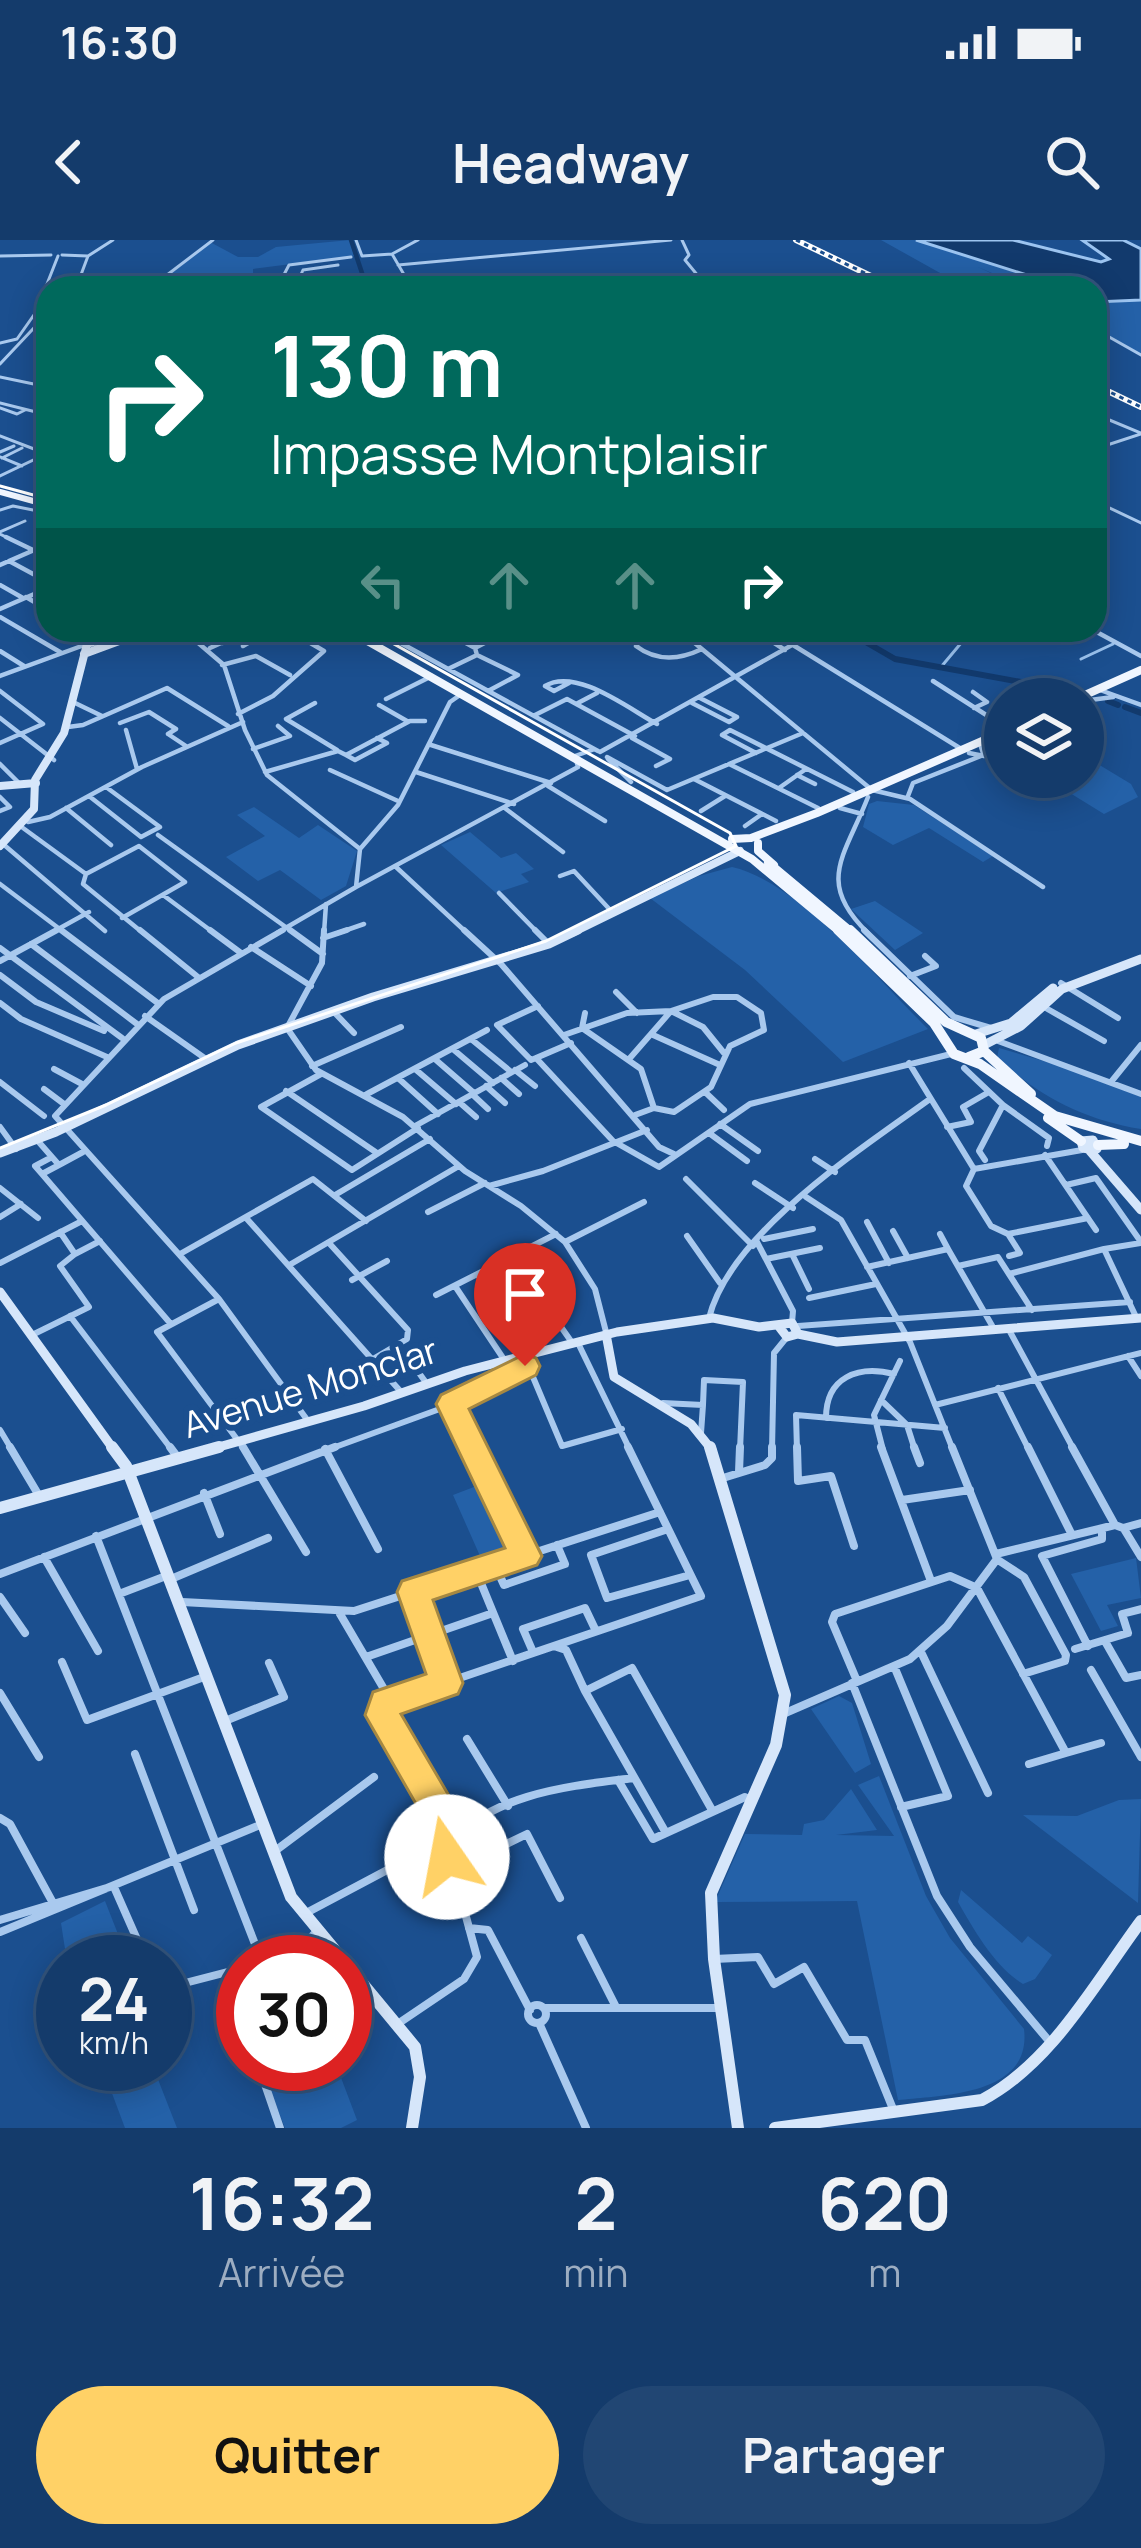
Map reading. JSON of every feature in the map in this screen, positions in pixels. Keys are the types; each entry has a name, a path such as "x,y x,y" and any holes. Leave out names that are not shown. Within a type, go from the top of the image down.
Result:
{"main road":[{"path":"2,495 22,508"},
{"path":"2,495 36,505"},
{"path":"370,642 577,761 603,759 745,852 829,921 953,1053 1089,1146 1141,1139"},
{"path":"379,642 577,761"},
{"path":"1106,693 1141,672"},
{"path":"603,759 631,782 727,840 896,785 984,742"},
{"path":"745,852 966,752 984,749"},
{"path":"745,852 775,825"},
{"path":"758,843 758,850 818,899 946,1022 990,1041 1009,1078 1054,1108 1141,1139"},
{"path":"745,852 782,871"},
{"path":"953,1053 963,1031"},
{"path":"953,1053 990,1041"},
{"path":"1022,1097 1090,1129 1141,1139"}],"street":[{"path":"0,256 88,256 113,240"},
{"path":"169,276 213,240"},
{"path":"356,240 362,256 392,254 418,240"},
{"path":"398,265 671,240"},
{"path":"682,240 689,255 685,260 698,276"},
{"path":"392,254 405,276"},
{"path":"51,276 56,256"},
{"path":"80,276 88,256"},
{"path":"284,276 289,266 351,257"},
{"path":"300,276 303,270 338,265"},
{"path":"0,343 16,339 36,312"},
{"path":"0,363 36,325"},
{"path":"1107,336 1141,356"},
{"path":"0,377 36,384"},
{"path":"0,405 17,414 36,401"},
{"path":"25,408 36,411"},
{"path":"1107,419 1141,433"},
{"path":"1107,445 1141,433"},
{"path":"0,436 36,450"},
{"path":"0,455 14,446"},
{"path":"0,455 22,448"},
{"path":"0,455 22,466"},
{"path":"0,476 36,459"},
{"path":"1107,507 1141,523"},
{"path":"0,510 36,509"},
{"path":"25,521 1,535 36,549"},
{"path":"0,524 9,528"},
{"path":"0,565 36,549"},
{"path":"9,561 36,578"},
{"path":"0,585 36,604"},
{"path":"0,609 36,592"},
{"path":"0,617 36,638"},
{"path":"1107,638 1141,656"},
{"path":"42,642 59,652"},
{"path":"26,825 37,787 68,727 88,642"},
{"path":"86,652 106,642"},
{"path":"0,676 59,652 86,652 119,642"},
{"path":"198,642 223,665 251,750 265,772 283,792 360,849 366,848 416,772 450,702 463,694"},
{"path":"243,646 250,642"},
{"path":"105,931 2,843 26,825 228,726 268,700 290,675 324,651 309,642"},
{"path":"399,642 664,789 803,733"},
{"path":"461,642 518,675 488,691"},
{"path":"448,669 489,642"},
{"path":"639,642 636,646 646,655 686,658 702,649"},
{"path":"694,642 872,794 910,800 1043,887"},
{"path":"773,642 785,650"},
{"path":"308,1421 219,1299 55,1116 144,1016 199,977 506,809 577,761 603,759 613,747 797,642"},
{"path":"208,649 222,643"},
{"path":"793,645 966,752"},
{"path":"0,651 24,666"},
{"path":"223,665 256,656 290,675"},
{"path":"386,699 432,676"},
{"path":"934,681 984,715"},
{"path":"568,683 657,724"},
{"path":"68,727 167,688 228,726"},
{"path":"0,691 42,721 38,730 0,743"},
{"path":"974,692 987,702 974,708"},
{"path":"576,704 597,693"},
{"path":"1106,693 1141,705"},
{"path":"692,703 729,722 737,717 700,698"},
{"path":"536,716 567,699 670,759 656,766"},
{"path":"73,702 102,716"},
{"path":"315,703 286,719 355,760 387,743 377,738 408,722 425,722"},
{"path":"379,705 408,722"},
{"path":"120,723 149,712 176,729 168,734 186,746"},
{"path":"0,718 51,764"},
{"path":"251,750 290,736 278,726"},
{"path":"125,730 135,750 132,760 137,770"},
{"path":"756,753 722,735 730,730 853,792"},
{"path":"431,745 549,784 605,821"},
{"path":"265,772 338,751"},
{"path":"896,785 913,783 981,752"},
{"path":"0,764 18,782"},
{"path":"729,764 818,808"},
{"path":"779,788 806,769"},
{"path":"330,770 398,801"},
{"path":"416,772 514,804"},
{"path":"797,775 814,784"},
{"path":"694,779 775,825"},
{"path":"0,786 18,782 37,787"},
{"path":"910,800 913,783"},
{"path":"89,796 141,837 160,827 106,787"},
{"path":"872,794 840,866 835,886 843,909 954,1017 990,1041 1141,1094"},
{"path":"0,796 10,807 0,812"},
{"path":"701,811 725,796"},
{"path":"66,808 111,845"},
{"path":"840,808 862,814"},
{"path":"506,809 563,852"},
{"path":"745,826 762,814"},
{"path":"26,825 86,874"},
{"path":"158,835 323,954"},
{"path":"122,918 185,882 139,846 86,874 83,884 122,918 199,977"},
{"path":"356,887 360,849"},
{"path":"0,1154 206,1059 287,1028 549,944 745,852"},
{"path":"396,867 495,960 664,1151 674,1154"},
{"path":"560,876 574,871 613,913"},
{"path":"0,884 159,1004"},
{"path":"499,893 549,944"},
{"path":"164,896 241,953"},
{"path":"287,1028 323,954 326,904"},
{"path":"0,961 88,913"},
{"path":"323,938 364,924"},
{"path":"31,944 137,1024"},
{"path":"251,947 311,986"},
{"path":"0,948 108,1032"},
{"path":"925,956 943,973"},
{"path":"990,1041 1021,1026 1064,985 1141,959"},
{"path":"910,976 936,966"},
{"path":"0,976 36,1002 123,1039"},
{"path":"1064,985 1118,1018"},
{"path":"616,992 637,1012"},
{"path":"564,1035 637,1012 671,1011 713,997 737,997 761,1013 764,1030 724,1053 718,1077 705,1092 674,1112 654,1108 634,1115"},
{"path":"0,1003 21,1019 107,1057"},
{"path":"1039,1004 1104,1041"},
{"path":"538,1006 497,1025 519,1043 522,1053 536,1058 613,1141 653,1167 667,1164 674,1154 750,1104 953,1053 1003,1105 1048,1138 1046,1151 1096,1230"},
{"path":"333,1011 354,1033"},
{"path":"630,1058 671,1011"},
{"path":"671,1011 703,1027 724,1053"},
{"path":"582,1028 585,1013"},
{"path":"144,1016 206,1059"},
{"path":"312,1066 401,1027"},
{"path":"287,1028 321,1074 367,1094 417,1127 459,1166 565,1242 599,1299 614,1377 701,1433"},
{"path":"582,1028 630,1058 645,1074 654,1108"},
{"path":"367,1094 487,1030"},
{"path":"652,1035 720,1065"},
{"path":"471,1039 535,1086"},
{"path":"536,1058 572,1043"},
{"path":"1111,1082 1140,1048"},
{"path":"453,1050 493,1082 519,1094"},
{"path":"434,1059 488,1109"},
{"path":"909,1063 974,1169"},
{"path":"321,1074 261,1107 352,1170 525,1065"},
{"path":"54,1069 82,1084"},
{"path":"415,1069 476,1117"},
{"path":"398,1078 438,1114"},
{"path":"0,1082 44,1116"},
{"path":"493,1082 506,1103"},
{"path":"44,1089 64,1103"},
{"path":"285,1091 377,1154"},
{"path":"988,1134 971,1123 963,1107 989,1091"},
{"path":"705,1092 724,1110"},
{"path":"710,1318 708,1307 720,1282 756,1242 835,1172 930,1099"},
{"path":"985,1160 979,1151 1003,1105"},
{"path":"947,1127 971,1123"},
{"path":"720,1124 758,1151"},
{"path":"0,1127 16,1149"},
{"path":"428,1212 487,1185 543,1171 647,1130"},
{"path":"709,1133 747,1161"},
{"path":"335,1195 430,1139"},
{"path":"37,1140 59,1165"},
{"path":"974,1169 1089,1146 1141,1210"},
{"path":"42,1174 83,1151"},
{"path":"52,1157 35,1166 170,1323"},
{"path":"815,1159 835,1172"},
{"path":"291,1264 459,1166"},
{"path":"974,1169 966,1186 991,1226 1008,1234 1020,1253 1009,1256"},
{"path":"1009,1274 1141,1242 1096,1178 1066,1185"},
{"path":"180,1253 313,1179 366,1221"},
{"path":"686,1179 756,1242 793,1311 791,1330 774,1353 772,1457 765,1466 722,1478"},
{"path":"755,1184 793,1208"},
{"path":"0,1187 38,1218"},
{"path":"806,1197 841,1220 894,1320 908,1337 997,1557 1024,1576 1066,1655 1065,1661 1024,1674"},
{"path":"565,1242 644,1202"},
{"path":"0,1217 21,1204"},
{"path":"1008,1234 1088,1218"},
{"path":"247,1219 401,1394"},
{"path":"0,1263 83,1220"},
{"path":"867,1222 889,1262"},
{"path":"756,1242 813,1229"},
{"path":"893,1231 908,1258"},
{"path":"60,1232 75,1254"},
{"path":"436,1295 556,1234"},
{"path":"940,1234 994,1329"},
{"path":"687,1235 720,1282"},
{"path":"32,1335 89,1307 60,1266 100,1241"},
{"path":"329,1243 408,1330 407,1339 371,1356"},
{"path":"766,1259 820,1247"},
{"path":"867,1268 948,1249"},
{"path":"1107,1249 1139,1319"},
{"path":"792,1254 809,1293 876,1284"},
{"path":"386,1703 701,1596 576,1343 512,1257"},
{"path":"958,1266 998,1258 1032,1310"},
{"path":"356,1278 387,1261"},
{"path":"478,1274 528,1360 562,1446 622,1429"},
{"path":"455,1286 505,1361"},
{"path":"0,1292 117,1449 291,1897 399,2023 420,2067 412,2128"},
{"path":"219,1299 157,1332 240,1440 306,1552"},
{"path":"791,1330 1130,1302"},
{"path":"70,1316 178,1458"},
{"name":"Avenue Monclar","path":"2,1504 178,1458 505,1361 528,1360 606,1334 710,1318 837,1342 1139,1319"},
{"path":"1008,1328 1119,1527 1141,1557"},
{"path":"398,1344 427,1384"},
{"path":"935,1405 1141,1353"},
{"path":"1128,1356 1141,1376"},
{"path":"0,1574 143,1516 452,1404 528,1360"},
{"path":"900,1361 875,1421 931,1581"},
{"path":"826,1418 826,1396 842,1377 868,1369 894,1374"},
{"path":"738,2128 714,1959 711,1893 776,1745 783,1714 779,1672 722,1478 701,1433 704,1380 743,1382 739,1472"},
{"path":"998,1388 1072,1535"},
{"path":"881,1400 908,1425 920,1463"},
{"path":"452,1404 525,1556"},
{"path":"659,1405 703,1405"},
{"path":"854,1546 830,1476 798,1481 796,1415 945,1427"},
{"path":"0,1430 39,1497"},
{"path":"325,1449 378,1549"},
{"path":"901,1500 970,1490"},
{"path":"205,1493 220,1534"},
{"path":"178,1603 340,1614 660,1512"},
{"path":"783,1714 921,1652 977,1588 997,1557 1072,1535 1141,1523"},
{"path":"668,1529 591,1555 607,1598 690,1575"},
{"path":"1088,1646 1042,1556 1102,1539 1102,1529"},
{"path":"96,1536 254,1935"},
{"path":"119,1594 268,1538"},
{"path":"495,1565 504,1585 565,1564 557,1545"},
{"path":"44,1557 98,1651"},
{"path":"476,1571 513,1661"},
{"path":"1049,2041 953,1924 901,1807 832,1618 950,1576 977,1588 1066,1753"},
{"path":"414,1592 446,1683"},
{"path":"0,1597 25,1633"},
{"path":"533,1652 523,1629 586,1609 595,1629"},
{"path":"1075,1649 1129,1633 1122,1614 1141,1609"},
{"path":"366,1657 493,1613"},
{"path":"340,1614 384,1689 383,1715 454,1835"},
{"path":"1106,1641 1126,1678 1141,1675"},
{"path":"557,1647 566,1650 666,1833"},
{"path":"921,1652 988,1793"},
{"path":"62,1662 82,1718 206,1676"},
{"path":"222,1722 284,1697 269,1663"},
{"path":"893,1666 948,1796 901,1807"},
{"path":"585,1691 632,1668 712,1810"},
{"path":"1091,1670 1141,1757"},
{"path":"0,1693 39,1757"},
{"path":"467,1739 508,1806"},
{"path":"1029,1764 1101,1743"},
{"path":"135,1754 194,1910"},
{"path":"272,1853 374,1777"},
{"path":"399,2023 472,1972 477,1957 451,1871 447,1847 454,1835 544,1792 634,1778"},
{"path":"618,1780 653,1839 712,1810 745,1798 752,1800"},
{"path":"0,1818 10,1824 53,1903"},
{"path":"0,1933 260,1826"},
{"path":"451,1871 527,1834 560,1898"},
{"path":"305,1914 434,1846 447,1847"},
{"path":"0,1921 114,1887"},
{"path":"114,1887 135,1935"},
{"path":"775,2128 987,2099 1019,2078 1135,1942 1141,1921"},
{"path":"470,1928 488,1930 530,2009 530,2018 539,2023 586,2128"},
{"path":"313,1935 318,1929"},
{"path":"580,1938 616,2007"},
{"path":"714,1959 758,1957 774,1984 804,1967 847,2040 865,2040 894,2112"},
{"path":"530,2009 537,2005 721,2008"},
{"path":"539,2023 546,2017 544,2008"},
{"path":"267,2091 280,2128"}],"shaded area":[{"path":"350,240 354,256 253,269 264,276 168,276 210,242 238,257 258,257 276,247"},
{"path":"881,240 916,240 1030,276 999,276 978,267 997,276 946,276"},
{"path":"916,240 1013,240 1101,262 1109,259 1082,240 1123,240 1141,249 1141,300 1107,301 1107,276 1030,276"},
{"path":"1141,300 1141,354 1107,335 1107,301"},
{"path":"1104,768 1131,784 1138,797 1104,814 1078,798 1104,798"},
{"path":"869,804 914,805 993,856 983,862 929,828 893,845 863,827"},
{"path":"254,807 299,838 318,825 357,851 346,886 321,900 280,870 258,881 226,857 265,836 237,815"},
{"path":"470,832 501,858 516,853 534,869 521,874 529,882 496,893 441,845"},
{"path":"732,867 758,876 811,912 928,1029 843,1062 745,970 650,898"},
{"path":"875,901 923,933 895,950 851,909"},
{"path":"999,1048 1071,1069 1141,1097 1141,1129 1100,1119 1046,1095 997,1058"},
{"path":"487,1482 520,1552 484,1565 453,1495"},
{"path":"1136,1558 1141,1598 1107,1605 1118,1626 1101,1631 1071,1574"},
{"path":"839,1696 852,1703 871,1764 855,1773 811,1709"},
{"path":"879,1776 926,1896 950,1938 1024,2029 1023,2051 1014,2067 981,2087 898,2100 857,1901 715,1902 745,1834 802,1835 804,1824 824,1820 851,1789 877,1830 836,1835 894,1836 858,1785"},
{"path":"1141,1799 1138,1903 1023,1815 1077,1816 1119,1800"},
{"path":"961,1890 1022,1943 1028,1936 1052,1955 1035,1979 1023,1984 994,1958 958,1902"},
{"path":"105,1901 118,1935 63,1935 61,1923"},
{"path":"111,2091 163,2091 177,2128 125,2128"},
{"path":"271,2091 346,2091 357,2120 341,2128 285,2128"}],"waterway":[{"path":"351,240 363,276"},
{"path":"866,642 895,659 999,678"},
{"path":"941,667 962,642"},
{"path":"1081,659 1113,644"},
{"path":"1108,701 1118,705"},
{"path":"1125,707 1141,713"}],"tram line":[{"path":"0,486 36,496"},
{"path":"0,1148 106,1105 236,1043 546,941 736,846 730,833 390,642"}],"railway":[{"path":"796,240 871,276"},
{"path":"1107,391 1141,407"}],"route":[{"path":"447,1857 454,1835 383,1715 386,1703 446,1683 414,1592 525,1556 452,1404 525,1366"}]}
